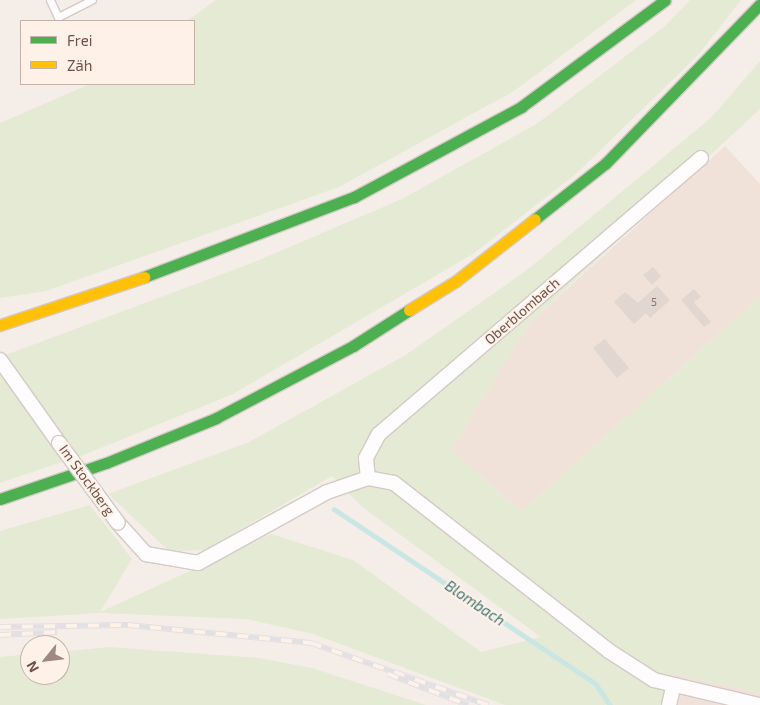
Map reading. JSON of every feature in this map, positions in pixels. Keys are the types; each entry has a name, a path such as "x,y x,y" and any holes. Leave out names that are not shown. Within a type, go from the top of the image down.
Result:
{"highway":[{"path":"0,325 96,295 354,197 521,107 665,0"},
{"path":"0,499 106,464 216,418 353,346 456,281 606,163 760,4"}],"street":[{"name":"Oberblombach","path":"368,478 366,458 379,434 701,158"},
{"name":"Im Stockberg","path":"0,360 118,523 146,554 198,563 326,492 368,478"},
{"path":"368,478 394,483 424,503 609,651 673,688 760,705"},
{"path":"669,705 673,688"}],"lane":[{"path":"50,0 58,17 92,0"}],"shaded area":[{"path":"725,146 760,184 760,296 521,512 451,449 529,323"},
{"path":"675,674 760,693 760,705 663,705"}],"green space":[{"path":"216,0 636,0 514,91 339,187 46,291 0,298 0,123 88,85 195,85 195,20 188,20"},
{"path":"690,0 741,0 698,55 577,173 473,254 233,394 86,454 0,483 0,357 252,263 402,199 538,123 665,26"},
{"path":"760,61 760,109 529,323 451,449 521,512 760,296 760,693 675,674 663,705 505,705 313,634 246,619 100,613 0,619 0,531 90,505 132,559 100,612 271,534 353,560 481,652 541,637 362,507 332,476 205,550 169,551 108,494 249,442 407,354 527,270 711,118"},
{"path":"109,647 259,658 312,668 426,705 0,705 0,657 20,655 20,685 70,685 70,651"}],"building":[{"path":"653,267 661,276 652,285 643,275"},
{"path":"657,286 670,300 650,318 646,313 634,324 614,302 625,292 638,303"},
{"path":"694,289 701,297 694,302 711,322 704,327 681,300"},
{"path":"605,339 629,368 617,378 593,348"}],"waterway":[{"name":"Blombach","path":"334,509 596,684 610,705"}],"railway":[{"path":"0,627 128,625 311,643 488,705"},
{"path":"0,635 57,632"},
{"path":"388,674 468,705"}],"traffic: fast":[{"path":"144,277 354,197 521,107 665,0"},
{"path":"535,219 606,163 760,4"},
{"path":"0,499 106,463 216,418 353,346 409,310"}],"traffic: slow":[{"path":"409,310 456,281 535,219"},
{"path":"0,325 144,277"}]}
